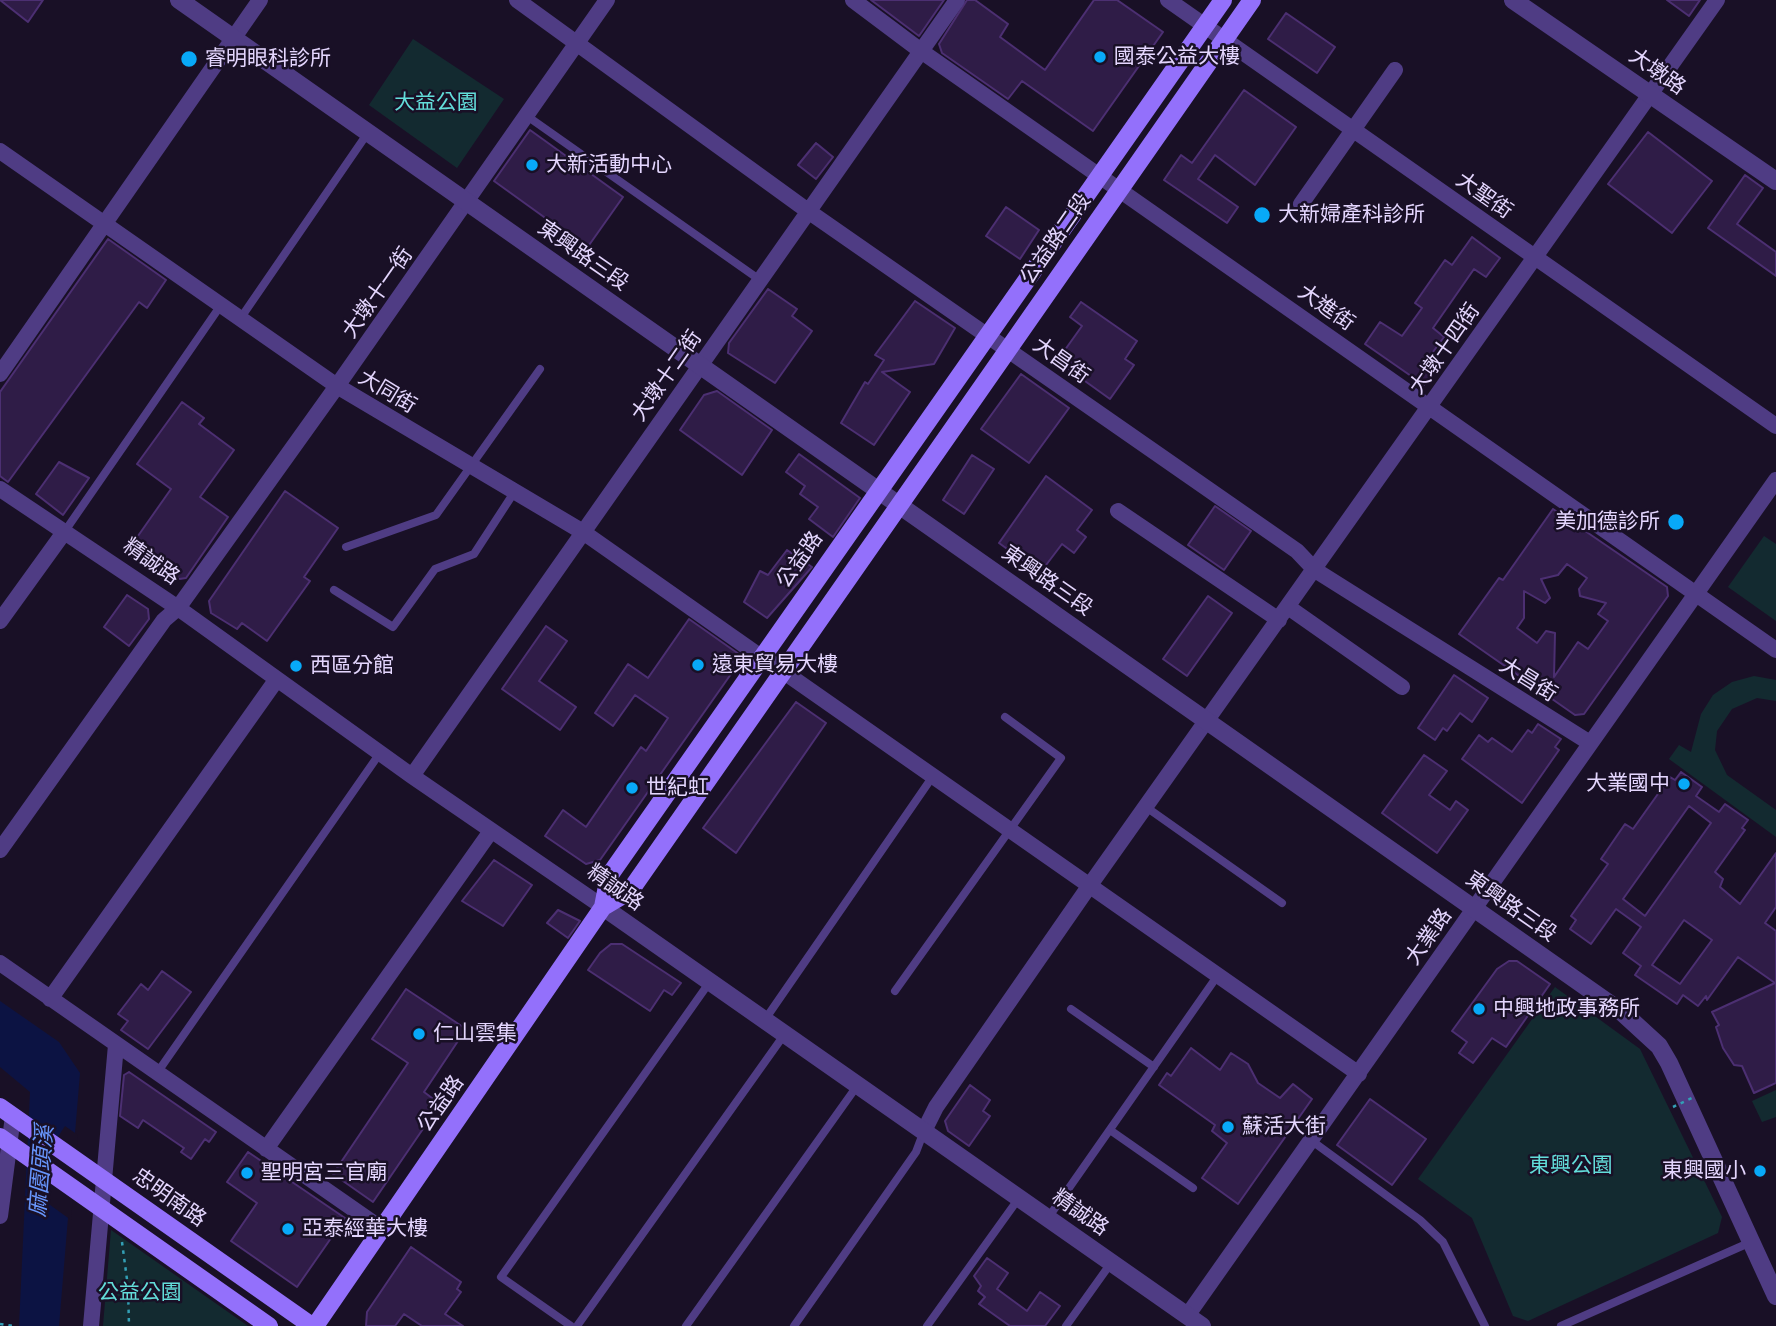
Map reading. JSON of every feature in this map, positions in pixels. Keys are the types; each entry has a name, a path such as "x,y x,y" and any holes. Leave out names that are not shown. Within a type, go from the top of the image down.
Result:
{"main road":[{"name":"公益路二段","path":"877,490 1223,0"},
{"name":"公益路二段","path":"899,505 1252,0"},
{"name":"公益路","path":"314,1326 603,907 609,876 877,490"},
{"name":"公益路","path":"603,907 630,891 899,505"},
{"name":"忠明南路","path":"10,1115 314,1326"},
{"path":"9,1143 269,1326"}],"street":[{"name":"東興路三段","path":"179,0 1623,1013 1659,1046 1776,1296"},
{"path":"0,374 260,0"},
{"name":"大昌街","path":"517,0 808,211 1297,551 1315,570 1590,743"},
{"name":"大墩十一街","path":"0,850 468,203 607,0"},
{"name":"大進街","path":"853,0 921,51 1776,650"},
{"name":"大墩十二街","path":"412,776 957,0"},
{"name":"大聖街","path":"1168,0 1776,426"},
{"name":"大墩路","path":"1513,0 1776,181"},
{"name":"大墩十四街","path":"924,1131 936,1107 1090,885 1717,0"},
{"path":"1301,204 1395,70"},
{"name":"大同街","path":"0,151 337,386 583,532 761,657"},
{"name":"大業路","path":"1198,1323 1312,1140 1776,480"},
{"name":"精誠路","path":"0,489 177,608 709,984 1198,1323"},
{"path":"1118,511 1402,687"},
{"path":"0,621 65,531"},
{"path":"761,657 934,774 1359,1074"},
{"path":"50,999 277,679"},
{"path":"266,1149 491,831"},
{"path":"0,963 382,1229"},
{"path":"92,1326 116,1045"},
{"path":"0,1216 10,1115"}],"lane":[{"path":"527,116 760,280"},
{"path":"240,319 368,133"},
{"path":"65,531 221,305"},
{"path":"346,547 436,515 540,369"},
{"path":"334,590 393,628 435,569 474,554 515,491"},
{"path":"895,990 1061,758 1005,717"},
{"path":"157,1073 380,753"},
{"path":"764,1021 934,774"},
{"path":"1146,807 1282,903"},
{"path":"1048,1218 1218,975"},
{"path":"571,1326 501,1277 709,984"},
{"path":"1071,1009 1154,1067"},
{"path":"578,1326 784,1035"},
{"path":"686,1326 857,1086"},
{"path":"1110,1130 1193,1188"},
{"path":"794,1326 916,1152 924,1131"},
{"path":"1312,1140 1420,1220 1443,1242 1485,1326"},
{"path":"927,1326 1019,1198"},
{"path":"1561,1326 1751,1242"},
{"path":"1066,1326 1111,1263"}],"path":[{"path":"1673,1107 1694,1097"},
{"path":"129,1226 121,1237 128,1287 129,1326"},
{"path":"0,1324 13,1326"}],"green space":[{"name":"大益公園","path":"413,39 504,99 457,168 369,105"},
{"path":"1764,536 1776,544 1776,621 1728,587"},
{"path":"1754,676 1776,680 1776,701 1757,698 1732,709 1717,731 1715,750 1727,775 1776,810 1776,837 1669,759 1679,745 1691,752 1701,714 1713,695 1732,682"},
{"name":"東興公園","path":"1555,987 1640,1049 1722,1217 1718,1233 1528,1321 1513,1316 1472,1218 1418,1179"},
{"path":"1776,1090 1776,1117 1762,1122 1752,1101"},
{"name":"公益公園","path":"111,1230 121,1237 248,1326 103,1326"}],"water":[{"name":"麻園頭溪","path":"0,1001 59,1042 80,1073 59,1326 19,1326 30,1092 0,1067"}],"pier":[{"path":"65,1126 78,1135 71,1220 25,1187"}],"building":[{"path":"0,0 43,0 28,22"},
{"path":"871,0 944,0 919,36"},
{"name":"國泰公益大樓","path":"967,0 975,0 1008,24 1000,37 1045,70 1094,0 1117,0 1163,32 1093,131 1022,81 1008,99 942,53 939,44"},
{"path":"1667,0 1700,0 1689,16"},
{"path":"1286,13 1335,47 1317,73 1268,39"},
{"path":"1244,90 1296,127 1255,185 1215,155 1198,179 1238,207 1227,223 1164,180 1181,155 1192,163"},
{"path":"530,130 623,197 587,248 494,181"},
{"path":"1648,132 1712,181 1672,233 1608,184"},
{"path":"816,143 833,157 816,179 798,165"},
{"path":"1745,175 1763,188 1737,224 1776,252 1776,276 1708,228"},
{"path":"1006,207 1039,230 1020,259 986,236"},
{"path":"1472,237 1500,258 1486,277 1474,269 1433,328 1444,337 1430,356 1440,363 1424,385 1365,344 1380,322 1402,336 1422,308 1415,303 1445,260 1452,265"},
{"path":"108,239 166,280 147,308 139,302 8,482 0,476 0,392"},
{"path":"768,289 797,309 792,316 812,331 775,383 728,353 729,343"},
{"path":"915,301 955,328 934,364 882,372 910,392 874,445 841,423 865,382 868,384 884,360 875,355"},
{"path":"1081,302 1137,341 1125,359 1134,365 1110,399 1057,361 1082,326 1070,317"},
{"path":"1021,374 1069,408 1029,463 981,429"},
{"path":"717,391 772,430 742,475 680,430 704,395"},
{"path":"182,402 204,418 199,424 234,450 200,497 228,517 186,578 166,581 126,553 171,489 137,464"},
{"path":"799,454 860,498 833,537 809,519 818,507 800,494 805,486 786,472"},
{"path":"972,455 994,469 964,514 943,500"},
{"path":"59,462 89,478 63,515 36,494"},
{"path":"1046,476 1092,510 1077,530 1086,537 1074,553 1062,544 1040,573 999,543"},
{"path":"285,491 338,528 304,577 310,581 267,641 242,623 237,629 211,613 209,601"},
{"path":"1215,506 1251,531 1224,570 1188,545"},
{"path":"1553,509 1667,587 1668,596 1584,714 1575,715 1459,634 1499,578 1503,580","holes":["1567,564 1587,578 1579,589 1580,596 1606,603 1598,614 1608,621 1588,649 1578,642 1554,677 1555,633 1546,631 1537,643 1517,628 1524,618 1524,591 1545,603 1550,598 1541,579 1558,575"]},
{"path":"787,550 812,567 767,618 744,602 760,571 768,575"},
{"path":"127,595 148,609 149,619 129,646 104,627"},
{"path":"1208,596 1232,613 1187,676 1163,659"},
{"path":"689,619 743,657 600,860 586,864 545,836 563,810 586,827 641,747 646,751 668,718 635,695 613,726 595,713 628,664 648,678"},
{"path":"546,626 567,641 539,681 576,707 560,730 502,689"},
{"path":"1454,675 1488,698 1472,722 1460,713 1447,731 1443,728 1435,740 1418,728"},
{"path":"796,702 826,723 736,853 703,828"},
{"path":"1538,724 1561,739 1555,747 1559,750 1522,803 1462,759 1479,735 1488,742 1492,738 1512,752 1528,730 1532,733"},
{"path":"1424,755 1447,771 1429,795 1450,810 1456,801 1468,810 1437,853 1382,813"},
{"path":"1681,772 1702,787 1696,796 1719,812 1725,804 1748,820 1742,828 1745,830 1715,872 1723,879 1720,887 1740,904 1776,853 1776,907 1765,923 1776,931 1776,1083 1754,1093 1742,1066 1734,1065 1723,1048 1716,1027 1719,1025 1712,1012 1775,983 1738,957 1707,1000 1706,996 1698,1006 1683,995 1677,1004 1635,975 1641,966 1623,953 1641,927 1616,909 1591,944 1570,929 1576,920 1571,916 1608,864 1601,859 1625,824 1633,829 1670,777 1675,780","holes":["1689,806 1711,823 1645,916 1623,899","1684,920 1712,940 1680,984 1652,965"]},
{"path":"494,860 532,885 503,926 462,901"},
{"path":"558,910 580,921 568,938 547,923"},
{"path":"611,944 622,944 681,983 672,995 664,990 650,1011 588,970 600,953"},
{"path":"1509,961 1517,961 1550,984 1506,1047 1492,1038 1473,1063 1459,1053 1467,1042 1452,1031 1497,969"},
{"path":"162,971 191,992 148,1049 121,1030 128,1021 118,1014 141,984 148,990"},
{"path":"406,989 466,1029 424,1092 440,1104 373,1202 333,1174 408,1063 372,1039"},
{"name":"蘇活大街","path":"1191,1048 1220,1070 1231,1053 1248,1064 1258,1083 1280,1098 1293,1084 1312,1099 1238,1204 1202,1178 1227,1143 1212,1131 1215,1125 1159,1085 1167,1073 1171,1076"},
{"path":"129,1072 216,1132 209,1142 205,1139 191,1159 181,1152 184,1148 143,1120 138,1128 120,1116 124,1075"},
{"path":"970,1085 990,1100 983,1111 990,1116 969,1146 948,1131 945,1121"},
{"path":"1370,1099 1426,1139 1392,1185 1337,1145"},
{"name":"亞泰經華大樓","path":"248,1152 345,1218 297,1287 231,1241 257,1203 227,1182"},
{"path":"411,1247 461,1282 457,1289 461,1292 445,1314 463,1326 422,1326 404,1314 395,1326 366,1326 367,1312"},
{"path":"987,1258 1008,1273 997,1289 1027,1311 1040,1292 1060,1306 1045,1326 1010,1326 979,1304 985,1297 978,1291 981,1286 974,1276"}],"place":[{"name":"國泰公益大樓","path":"1100,57"},
{"name":"睿明眼科診所","path":"189,59"},
{"name":"大新活動中心","path":"532,165"},
{"name":"大新婦產科診所","path":"1262,215"},
{"name":"美加德診所","path":"1676,522"},
{"name":"遠東貿易大樓","path":"698,665"},
{"name":"西區分館","path":"296,666"},
{"name":"大業國中","path":"1684,784"},
{"name":"世紀虹","path":"632,788"},
{"name":"中興地政事務所","path":"1479,1009"},
{"name":"仁山雲集","path":"419,1034"},
{"name":"蘇活大街","path":"1228,1127"},
{"name":"東興國小","path":"1760,1171"},
{"name":"聖明宮三官廟","path":"247,1173"},
{"name":"亞泰經華大樓","path":"288,1229"}]}
